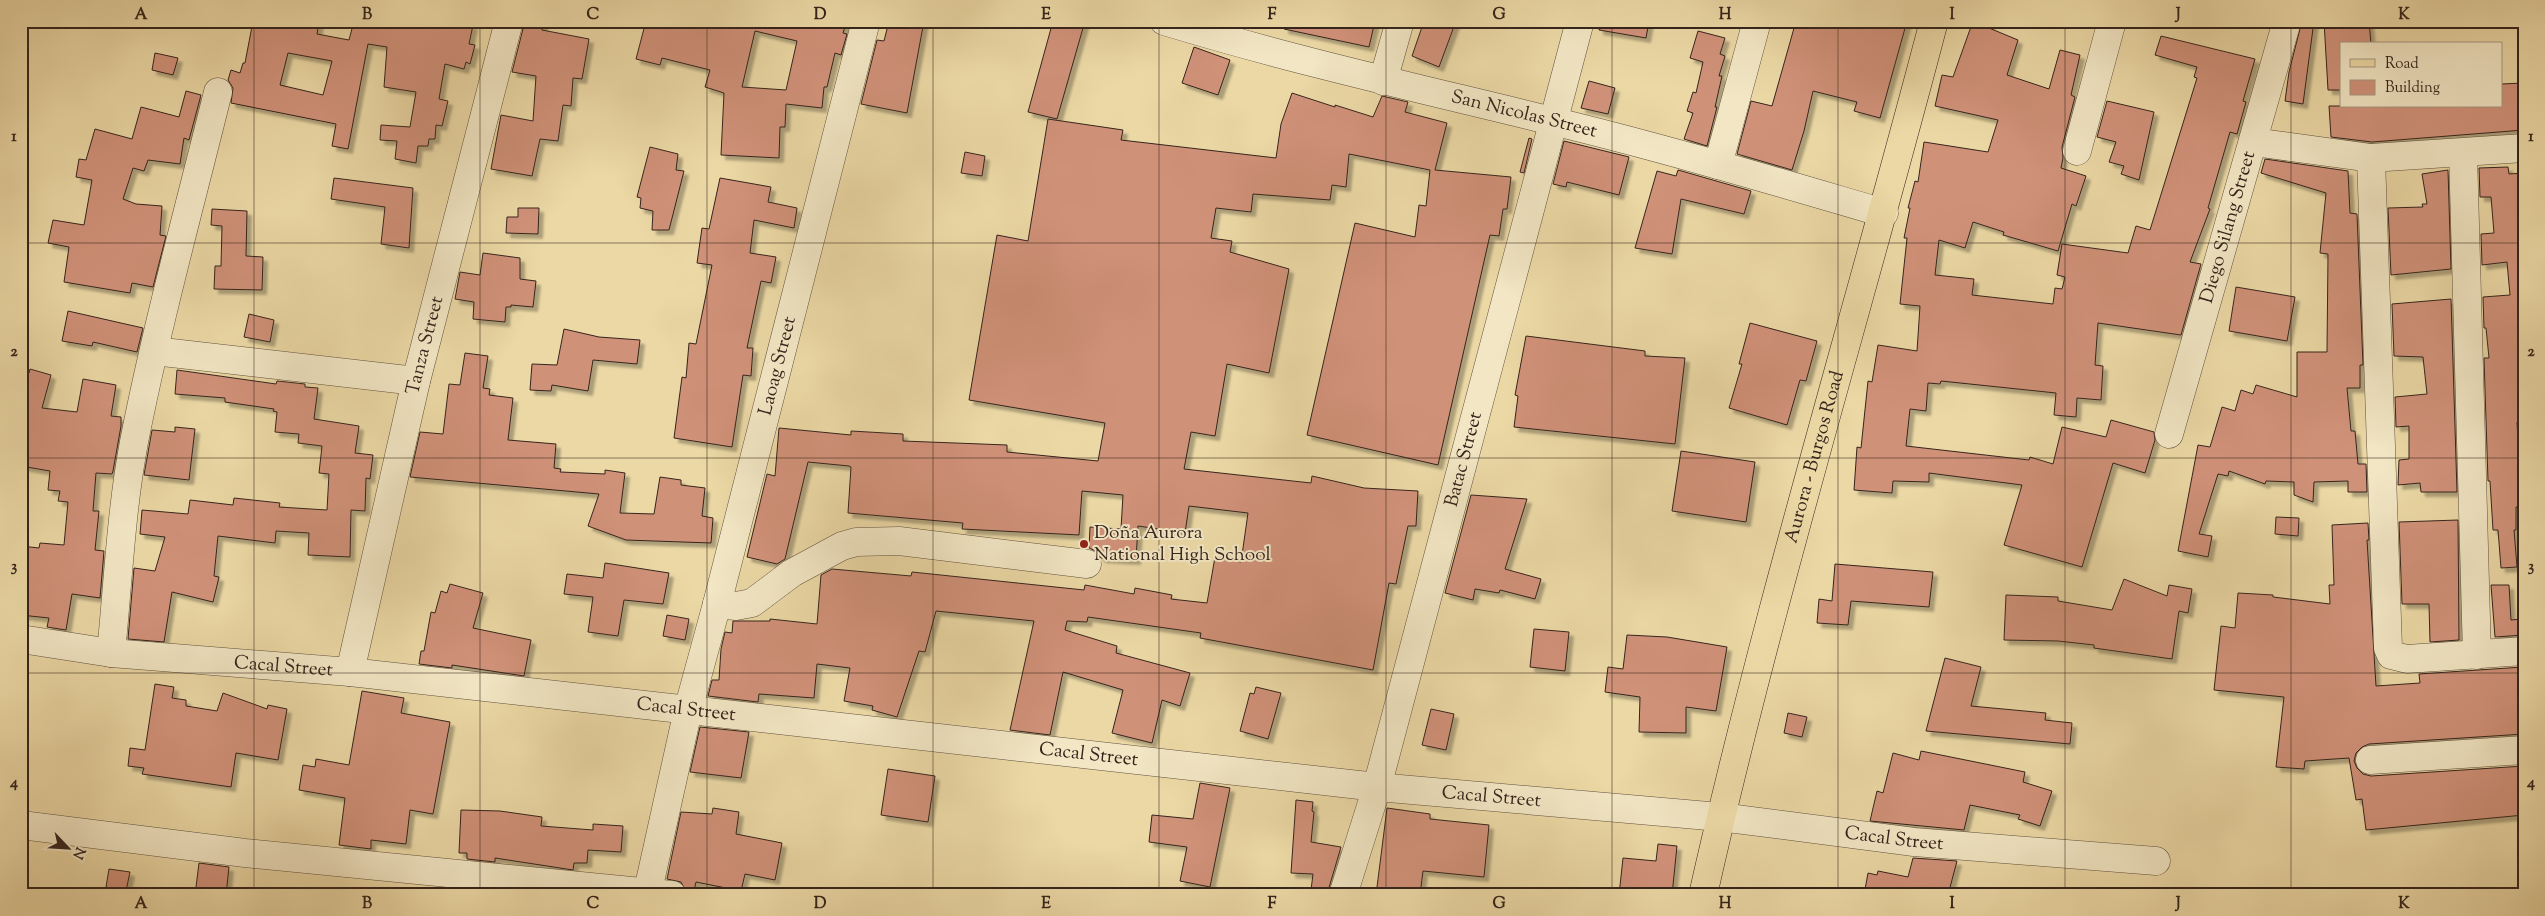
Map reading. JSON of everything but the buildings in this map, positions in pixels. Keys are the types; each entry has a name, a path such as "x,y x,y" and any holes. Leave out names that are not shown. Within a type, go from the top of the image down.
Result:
{"main road":[{"name":"Aurora - Burgos Road","path":"1703,895 1720,817 1813,467 1884,213 1934,21"}],"street":[{"name":"Tanza Street","path":"350,672 416,381 509,21"},
{"name":"Laoag Street","path":"656,894 688,710 717,604 866,21"},
{"name":"San Nicolas Street","path":"1164,21 1222,30 1384,81 1553,121 1718,165 1884,213"},
{"path":"1384,81 1400,21"},
{"name":"Batac Street","path":"1344,895 1377,787 1580,21"},
{"path":"1718,165 1757,21"},
{"path":"2076,151 2112,21"},
{"name":"Diego Silang Street","path":"2170,434 2287,21"},
{"path":"111,653 126,497 134,444 154,351 218,92"},
{"path":"2253,142 2371,158 2524,148"},
{"path":"2463,152 2477,655"},
{"path":"2371,158 2388,648 2391,655 2407,659 2524,651"},
{"path":"154,351 416,381"},
{"path":"717,604 736,606 752,603 792,573 842,546 856,542 899,541 1087,564"},
{"name":"Cacal Street","path":"21,639 111,653 350,672 1377,787 1720,817 1914,842 2156,861"},
{"path":"2370,760 2524,750"},
{"path":"21,825 245,853 656,894"}],"place":[{"name":"Doña Aurora National High School","path":"1084,544"}]}
